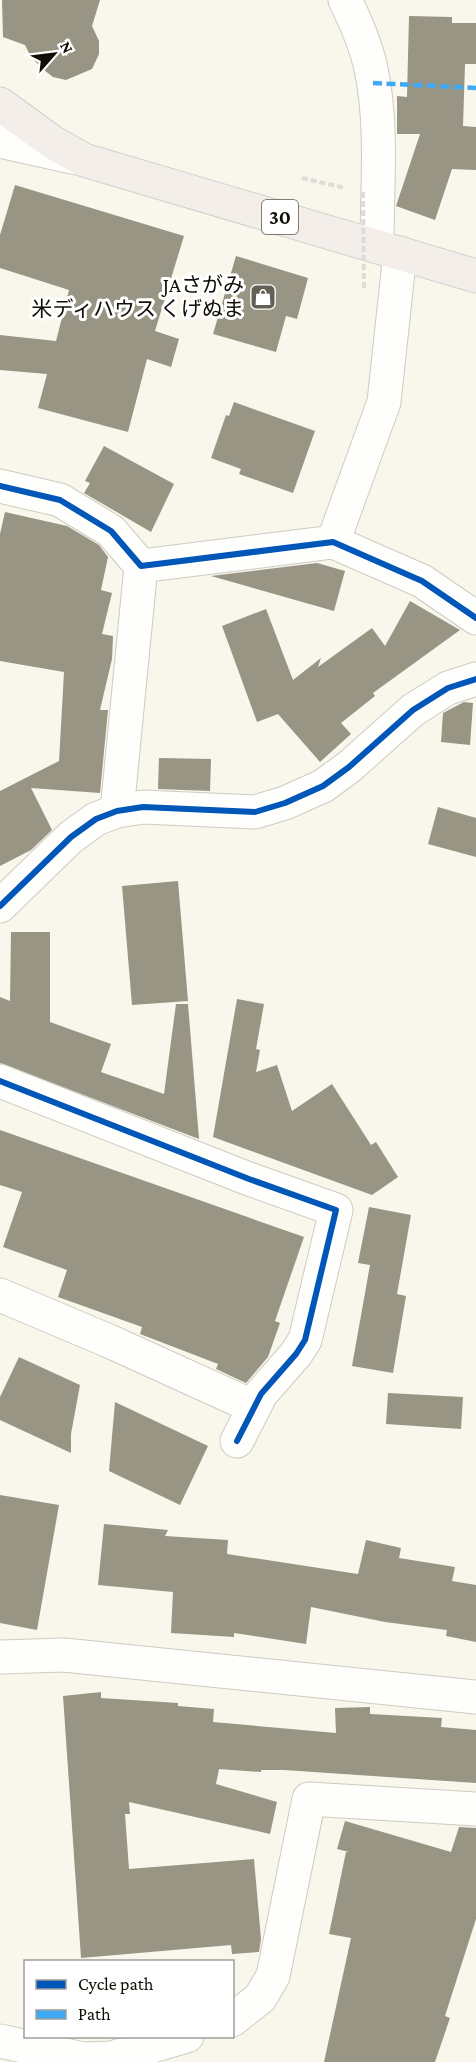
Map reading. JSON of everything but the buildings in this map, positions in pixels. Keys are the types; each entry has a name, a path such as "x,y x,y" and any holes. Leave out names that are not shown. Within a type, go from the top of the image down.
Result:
{"main road":[{"name":"30","path":"0,104 52,142 84,160 476,276"}],"street":[{"path":"333,542 384,402 389,249 371,68 358,26 345,0"},
{"path":"0,141 84,160"},
{"path":"0,486 60,500 111,531 141,566 117,812"},
{"path":"141,566 236,552 333,542 422,581 476,618"},
{"path":"0,906 71,837 96,819 143,807 255,812 285,803 323,786 349,767 413,710 448,688 476,679"},
{"path":"0,1081 249,1179 336,1210 305,1340 296,1354 261,1394 237,1441"},
{"path":"0,1295 110,1341 254,1407"},
{"path":"0,1657 64,1655 476,1697"},
{"path":"234,2018 260,1998 273,1976 309,1799 476,1809"},
{"path":"0,2041 95,2060 111,2058 183,2038"}],"path":[{"path":"302,178 363,192 364,290"}],"marked path":[{"path":"373,83 476,88"}],"cycle path":[{"path":"0,486 60,500 111,531 141,566 333,542 422,581 476,618"},
{"path":"0,906 71,837 96,819 117,811 143,807 255,812 285,803 323,786 349,767 413,710 448,688 476,679"},
{"path":"0,1081 249,1179 336,1210 305,1340 296,1354 261,1394 237,1441"}],"place":[{"name":"JAさがみ 米ディハウス くげぬま","path":"263,297"}]}
